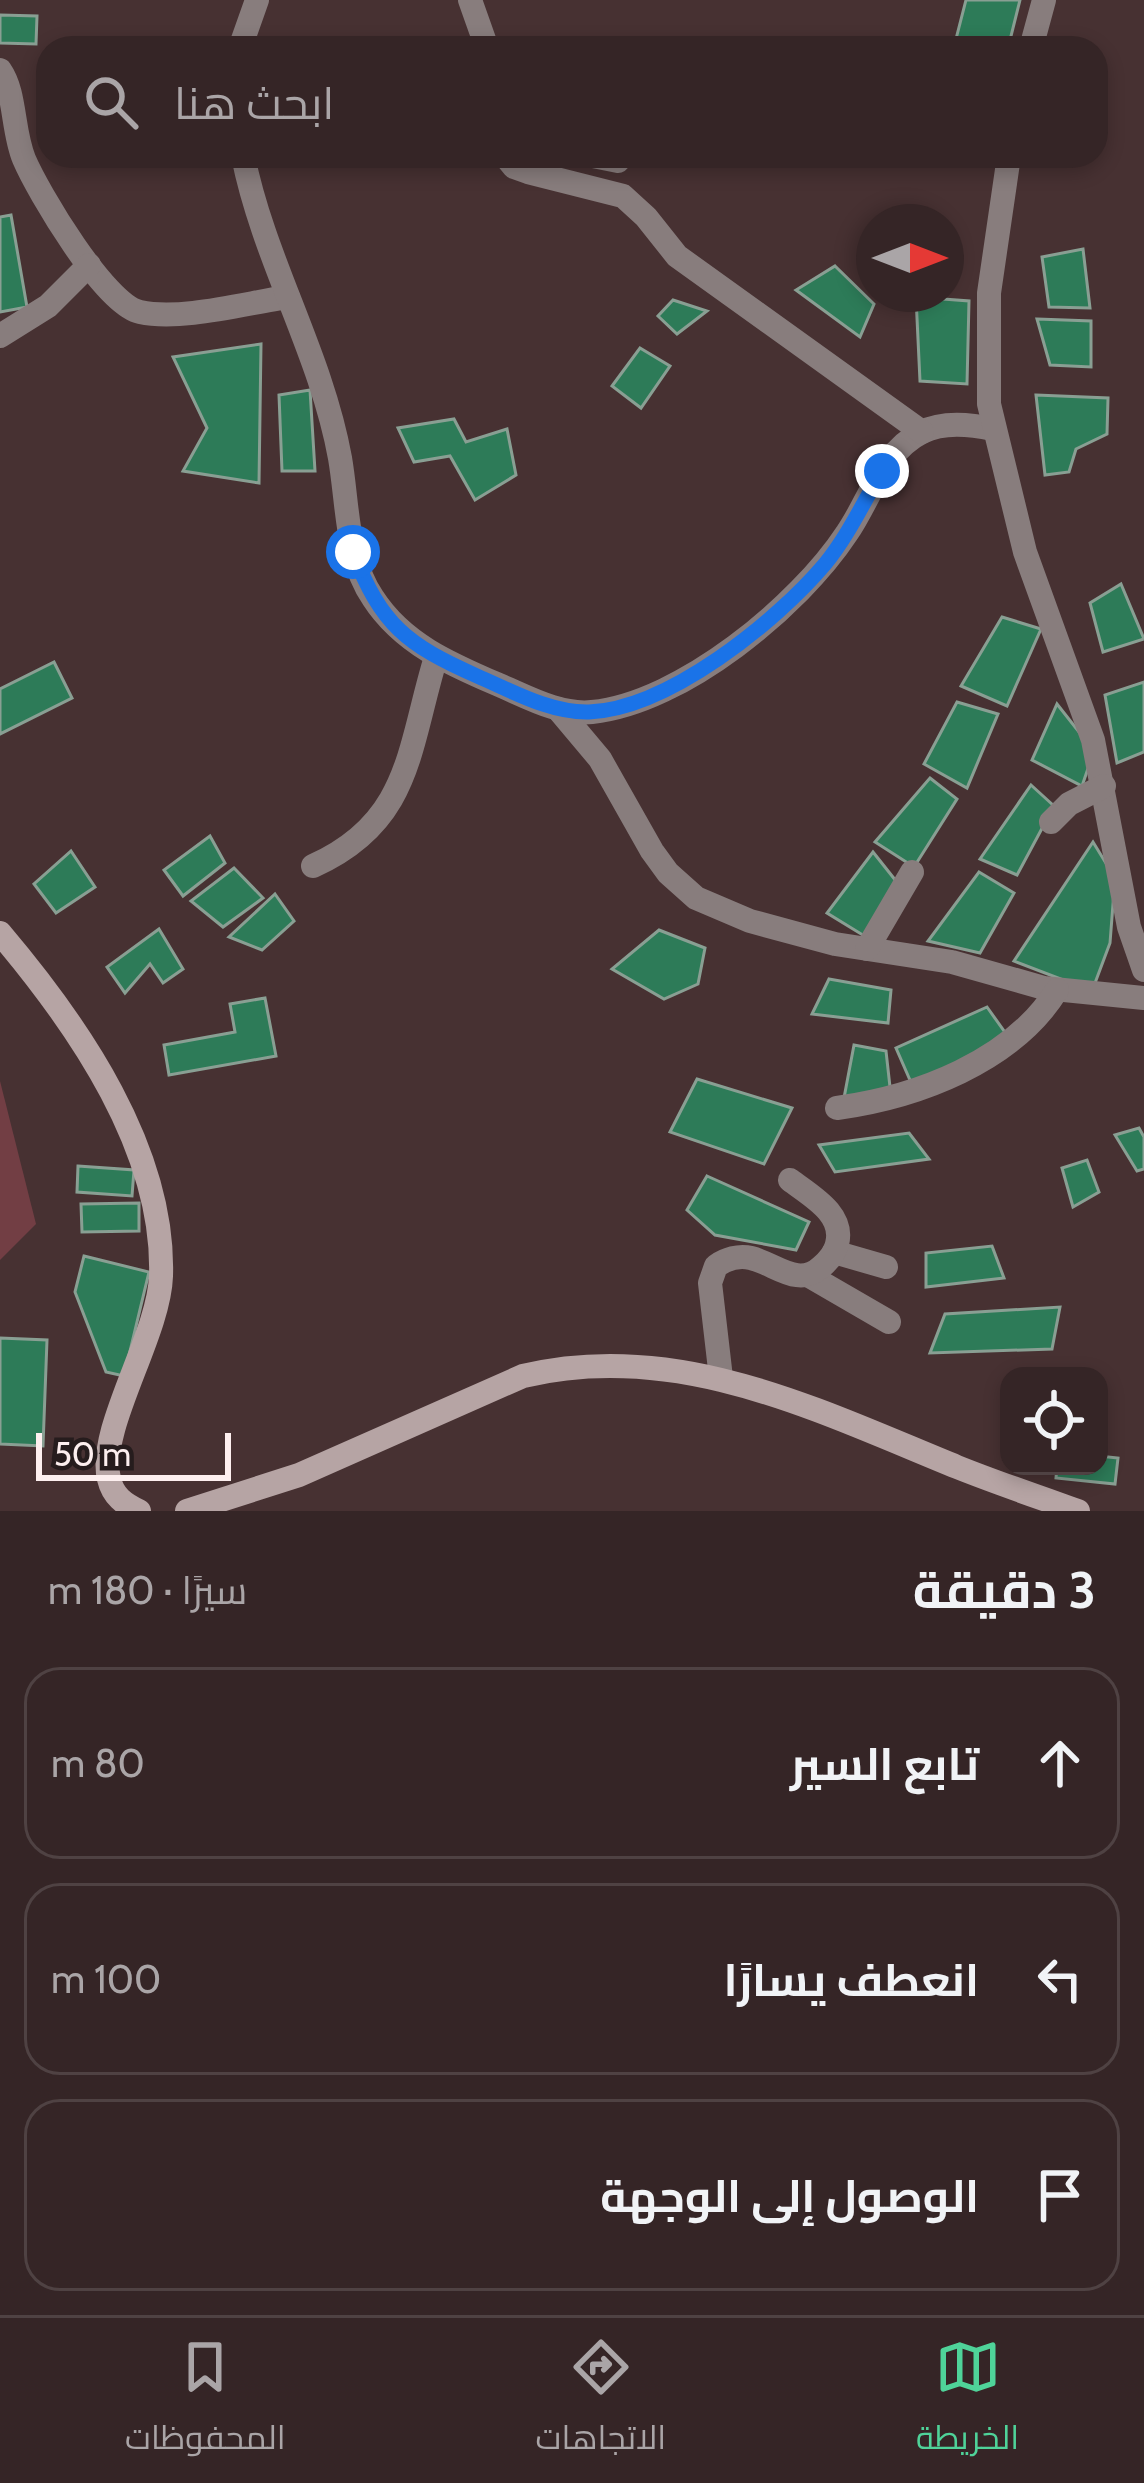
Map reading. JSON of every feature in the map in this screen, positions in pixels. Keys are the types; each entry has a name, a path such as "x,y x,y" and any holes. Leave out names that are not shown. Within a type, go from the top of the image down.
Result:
{"main road":[{"path":"0,933 104,1081 153,1201 161,1240 161,1283 153,1324 111,1442 107,1474 114,1494 139,1511"},
{"path":"187,1511 299,1475 523,1376 560,1367 600,1365 656,1366 788,1397 1078,1511"}],"street":[{"path":"244,36 257,0"},
{"path":"470,0 483,36"},
{"path":"1034,36 1044,0"},
{"path":"0,70 10,87 13,128 25,162 61,227 124,305 142,313 163,314 288,297"},
{"path":"246,168 257,219 329,416 353,552 370,595 395,627 436,657 558,709 591,712 630,704 671,686 734,646 825,564 882,471 922,432 946,425 993,428"},
{"path":"540,168 623,196 676,256 922,432"},
{"path":"1007,168 988,292 986,370 993,428 1025,552 1082,708 1104,786 1129,928 1144,970"},
{"path":"0,336 48,306 89,265"},
{"path":"313,866 355,843 388,808 400,783 436,657"},
{"path":"558,709 600,759 660,862 697,898 750,921 867,949 985,970 1057,990 1144,998"},
{"path":"1051,822 1069,805 1104,786"},
{"path":"867,949 912,872"},
{"path":"837,1108 919,1090 999,1049 1022,1034 1057,990"},
{"path":"790,1180 832,1215 838,1233 834,1252 808,1275"},
{"path":"834,1252 886,1267"},
{"path":"721,1378 710,1283 716,1266 733,1258 751,1258 792,1275 808,1275 889,1322"}],"shaded area":[{"path":"0,1081 36,1224 0,1260"}],"building":[{"path":"966,0 1020,0 1011,36 957,36"},
{"path":"0,15 37,16 36,44 0,43"},
{"path":"11,215 27,307 0,312 0,217"},
{"path":"1083,249 1090,308 1049,307 1042,257"},
{"path":"835,266 856,286 856,312 871,312 860,337 796,290"},
{"path":"673,300 707,311 677,334 658,316"},
{"path":"964,301 969,301 967,384 920,381 917,312 964,312"},
{"path":"1037,319 1091,321 1091,367 1050,365"},
{"path":"261,344 259,483 183,471 207,428 173,357"},
{"path":"640,348 670,366 641,408 612,386"},
{"path":"310,390 315,471 282,471 279,395"},
{"path":"1036,395 1108,398 1107,434 1076,449 1069,472 1045,475"},
{"path":"454,419 466,442 507,429 516,475 475,500 450,456 414,462 398,428"},
{"path":"1121,584 1144,639 1103,652 1090,603"},
{"path":"1002,617 1041,629 1007,706 961,686"},
{"path":"54,662 72,698 0,734 0,689"},
{"path":"1144,682 1144,752 1117,763 1105,695"},
{"path":"957,702 998,714 967,788 924,764"},
{"path":"1057,704 1094,751 1082,786 1032,760"},
{"path":"930,778 957,799 914,867 875,842"},
{"path":"1031,785 1054,806 1017,875 980,859"},
{"path":"210,836 225,863 183,896 164,870"},
{"path":"1093,842 1115,878 1110,943 1092,991 1014,961"},
{"path":"71,851 95,887 56,913 34,884"},
{"path":"873,852 896,881 866,937 827,913"},
{"path":"234,868 263,898 223,927 191,901"},
{"path":"979,872 1014,893 980,953 928,941"},
{"path":"275,894 294,921 262,950 229,937"},
{"path":"159,929 183,969 163,983 150,964 125,993 107,967"},
{"path":"659,930 705,948 698,984 664,999 612,969"},
{"path":"829,979 891,990 888,1023 812,1014"},
{"path":"265,998 276,1056 169,1075 164,1045 235,1032 230,1004"},
{"path":"987,1007 1009,1038 913,1087 896,1048"},
{"path":"854,1045 886,1051 891,1096 844,1098"},
{"path":"697,1079 792,1108 764,1164 670,1132"},
{"path":"1139,1128 1144,1137 1144,1169 1137,1171 1115,1135"},
{"path":"909,1133 929,1159 835,1172 819,1145"},
{"path":"1087,1160 1099,1192 1073,1207 1062,1168"},
{"path":"78,1166 134,1170 132,1196 77,1192"},
{"path":"707,1176 809,1222 796,1250 715,1235 687,1210"},
{"path":"139,1203 139,1231 82,1232 81,1204"},
{"path":"992,1246 1004,1278 926,1287 926,1253"},
{"path":"84,1256 149,1272 124,1376 106,1372 75,1292"},
{"path":"1060,1307 1052,1349 930,1353 945,1314"},
{"path":"0,1338 47,1340 43,1446 0,1444"},
{"path":"1108,1457 1118,1458 1115,1484 1056,1478 1108,1475"}],"route":[{"path":"353,552 370,595 395,627 436,657 558,709 591,712 630,704 671,686 762,623 825,564 882,471"}]}
